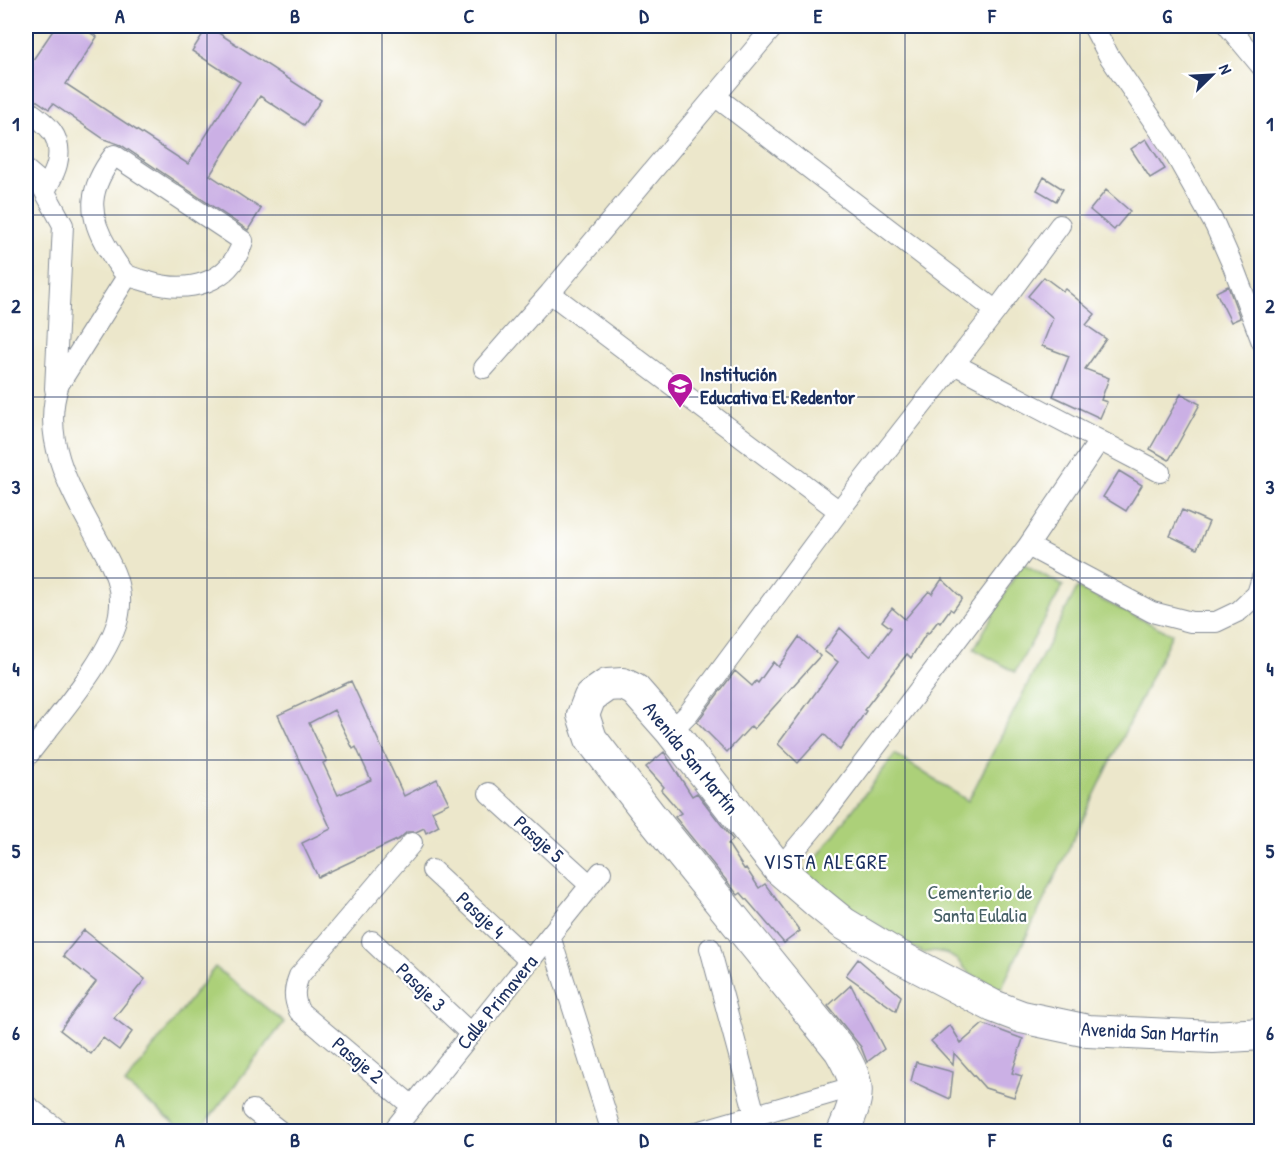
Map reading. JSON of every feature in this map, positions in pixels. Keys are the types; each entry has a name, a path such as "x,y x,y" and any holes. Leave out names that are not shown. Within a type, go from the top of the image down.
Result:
{"main road":[{"name":"Avenida San Martín","path":"856,1086 840,1050 591,739 583,715 590,697 607,685 623,684 635,690 671,731 779,869 816,902 843,923 896,955 972,996 1022,1017 1088,1031 1214,1037 1262,1034"},
{"path":"843,1131 855,1105 856,1086"}],"street":[{"path":"484,368 550,293 774,26"},
{"path":"1093,26 1109,56 1171,147 1215,225 1262,342"},
{"path":"1228,26 1262,68"},
{"path":"715,96 996,311"},
{"path":"26,109 45,122 56,138 57,164 45,191"},
{"path":"114,155 243,241 239,255 230,266 218,276 202,284 188,288 165,286 128,275 118,264 96,227 92,207 94,192 101,173 114,155"},
{"path":"26,170 39,181 63,225 55,398 52,419 62,469 118,578 120,614 113,636 93,669 26,758"},
{"path":"671,731 688,714 839,511 996,311 1060,225"},
{"path":"55,398 59,384 128,275"},
{"path":"550,293 839,511"},
{"path":"954,364 1160,472"},
{"path":"779,869 824,815 1028,546 1099,441"},
{"path":"1028,546 1152,612 1191,622 1216,622 1239,610 1260,589"},
{"name":"Pasaje 5","path":"489,793 595,879"},
{"name":"Pasaje 2","path":"412,843 299,976 294,988 294,1000 299,1011 412,1106"},
{"name":"Pasaje 4","path":"432,870 530,961"},
{"name":"Calle Primavera","path":"392,1131 595,879"},
{"path":"550,936 612,1131"},
{"name":"Pasaje 3","path":"372,941 471,1034"},
{"path":"710,948 755,1114"},
{"path":"697,1131 856,1086"},
{"path":"26,1106 61,1131"},
{"path":"253,1110 281,1131"}],"green space":[{"path":"1022,563 1063,586 1015,672 974,649"},
{"name":"Cementerio de Santa Eulalia","path":"1077,588 1172,634 1001,989 970,974 957,960 946,953 934,951 924,953 897,939 805,873 895,754 968,801"},
{"path":"215,967 284,1022 199,1131 185,1131 125,1084"}],"building":[{"path":"56,26 80,26 97,37 66,84 188,164 240,82 192,51 208,26 321,100 304,125 260,96 210,175 261,209 248,230 121,145 104,139 53,104 49,109 26,93 26,70"},
{"path":"1146,139 1165,169 1150,178 1131,149"},
{"path":"1044,177 1063,189 1056,201 1037,190"},
{"path":"1106,190 1130,211 1114,230 1090,210"},
{"path":"1044,277 1063,291 1065,289 1095,314 1086,325 1106,339 1085,369 1109,378 1101,400 1107,402 1100,418 1053,396 1069,356 1042,346 1053,318 1028,296"},
{"path":"1228,286 1240,318 1231,322 1216,292"},
{"path":"1181,394 1200,404 1169,460 1150,449"},
{"path":"1119,471 1142,485 1126,511 1103,497"},
{"path":"1182,510 1209,522 1197,549 1170,536"},
{"path":"942,579 962,598 953,611 950,609 940,623 938,621 928,634 927,632 911,658 907,654 864,710 866,711 840,750 824,734 798,763 778,744 838,662 824,651 840,628 870,656 891,628 882,621 892,608 905,619 929,591 932,594"},
{"path":"799,637 820,656 754,729 751,726 727,752 697,722 735,671 752,686 756,681 758,683 773,662 778,667"},
{"path":"351,681 404,796 437,779 449,803 432,811 439,826 426,833 424,828 416,832 407,832 399,839 318,877 302,843 331,829 278,715","holes":["334,710 353,749 356,747 371,780 338,795 323,763 327,761 309,723"]},
{"path":"664,752 692,796 697,793 733,840 728,844 744,869 746,868 759,888 765,884 800,931 784,943 741,893 738,895 675,817 681,813 661,790 664,787 646,767"},
{"path":"84,930 145,979 114,1018 132,1032 119,1050 103,1038 91,1054 60,1030 96,982 63,956"},
{"path":"858,959 901,996 896,1011 846,975"},
{"path":"851,985 884,1049 867,1062 861,1047 828,1006"},
{"path":"983,1024 1023,1039 1012,1073 1022,1076 1014,1097 985,1088 954,1053 953,1065 931,1041 950,1025 961,1043"},
{"path":"916,1062 953,1072 950,1099 911,1081"}],"place":[{"name":"Institución Educativa El Redentor","path":"680,409"}],"district":[{"name":"VISTA ALEGRE","path":"826,862"}]}
